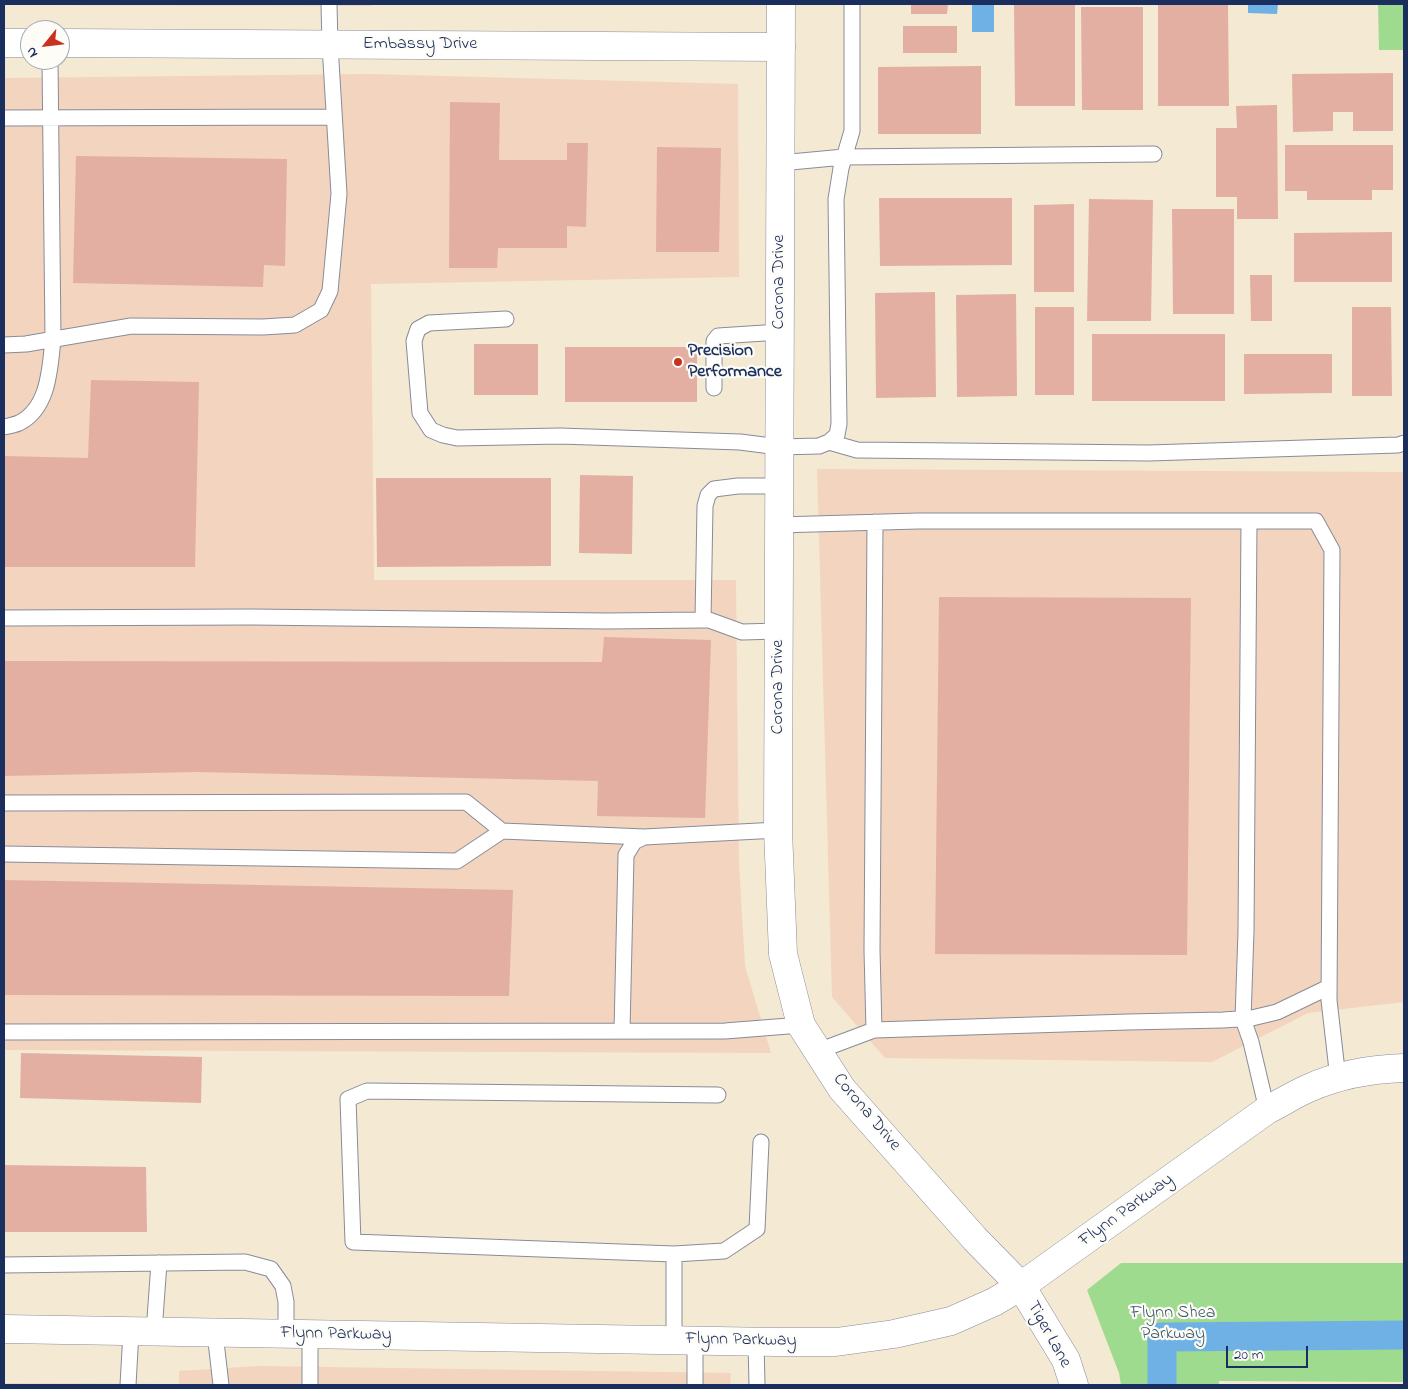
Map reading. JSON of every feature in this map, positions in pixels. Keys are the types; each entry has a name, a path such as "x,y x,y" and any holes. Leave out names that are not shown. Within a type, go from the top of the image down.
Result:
{"street":[{"name":"Corona Drive","path":"781,4 778,830 783,954 801,1025 842,1089 975,1238 1021,1286"},
{"path":"4,43 20,43"},
{"name":"Embassy Drive","path":"70,44 781,47"},
{"name":"Flynn Parkway","path":"4,1329 756,1342 836,1342 894,1334 951,1320 994,1302 1021,1286 1267,1110 1309,1088 1382,1069 1404,1068"},
{"name":"Tiger Lane","path":"1021,1286 1066,1360 1074,1385"}],"lane":[{"path":"4,345 26,344 131,326 263,327 295,325 321,310 330,291 339,194 330,45 330,4"},
{"path":"506,319 429,323 418,329 414,341 420,413 431,430 457,438 588,437 740,442 780,447 819,446 829,442 837,435 839,424 836,199 841,168 852,130 852,4"},
{"path":"4,427 19,423 34,411 44,393 50,365 53,339 50,70"},
{"path":"4,118 334,116"},
{"path":"780,163 844,157 1154,154"},
{"path":"714,388 714,341 718,336 780,332"},
{"path":"829,442 857,450 1139,453 1398,445 1404,443"},
{"path":"703,620 705,506 708,495 714,489 738,486 779,486"},
{"path":"779,525 918,520 1316,521 1332,550 1329,1000 1338,1079"},
{"path":"1249,521 1246,921 1243,1019 1251,1042 1267,1110"},
{"path":"874,1030 872,950 875,522"},
{"path":"4,618 251,617 607,621 709,620 742,632 779,631"},
{"path":"4,803 466,802 502,831"},
{"path":"4,854 457,861 502,831 644,837 778,830"},
{"path":"622,1031 626,855 634,842 644,837"},
{"path":"818,1051 874,1030 1252,1018 1277,1012 1329,987"},
{"path":"4,1032 725,1031 801,1025"},
{"path":"718,1095 367,1091 348,1099 353,1242 674,1254 724,1251 757,1229 761,1142"},
{"path":"674,1254 685,1340 695,1385"},
{"path":"4,1265 245,1262 271,1269 283,1286 286,1302 298,1334 310,1385"},
{"path":"128,1385 159,1263"},
{"path":"215,1333 221,1385"},
{"path":"756,1342 758,1385"}],"shaded area":[{"path":"371,4 371,6 4,5"},
{"path":"369,74 738,84 739,277 371,284 374,580 736,580 739,865 745,966 771,1053 4,1050 4,78"},
{"path":"817,469 1404,472 1404,1002 1308,1013 1212,1062 885,1058 832,997"},
{"path":"258,1366 731,1373 730,1385 4,1385 4,1383 179,1384 179,1371"},
{"path":"1032,1384 1032,1385 812,1385"}],"green space":[{"path":"1378,4 1404,4 1404,50 1379,50"},
{"name":"Flynn Shea Parkway","path":"1121,1263 1404,1263 1404,1382 1219,1381 1219,1385 1121,1385 1119,1373 1087,1290"}],"water":[{"path":"972,4 994,4 994,32 972,32"},
{"path":"1248,4 1278,4 1277,14 1248,13"}],"building":[{"path":"911,4 948,4 947,14 911,14"},
{"path":"1014,4 1075,4 1075,106 1015,106"},
{"path":"1158,4 1228,4 1229,106 1158,106"},
{"path":"1081,7 1143,7 1143,110 1082,110"},
{"path":"903,26 957,26 957,53 903,53"},
{"path":"981,66 981,134 878,134 878,67"},
{"path":"1393,73 1393,131 1353,131 1353,112 1333,112 1333,131 1293,132 1292,74"},
{"path":"450,102 500,103 499,160 567,160 567,143 588,143 586,227 567,226 567,248 498,248 497,268 449,268"},
{"path":"1277,105 1278,219 1237,219 1237,197 1216,197 1216,128 1237,128 1236,106"},
{"path":"1285,145 1393,145 1393,190 1372,190 1372,200 1307,200 1307,191 1285,191"},
{"path":"657,147 721,148 719,252 656,252"},
{"path":"76,156 287,159 285,266 264,265 263,287 73,283"},
{"path":"879,198 1012,198 1012,265 880,266"},
{"path":"1089,199 1153,200 1151,321 1087,321"},
{"path":"1074,204 1074,292 1034,292 1034,205"},
{"path":"1172,209 1234,209 1234,314 1173,314"},
{"path":"1392,232 1392,282 1294,282 1294,233"},
{"path":"1250,275 1272,275 1272,321 1251,321"},
{"path":"935,292 936,397 876,398 875,293"},
{"path":"1016,294 1017,396 957,397 956,295"},
{"path":"1035,307 1074,307 1074,395 1035,395"},
{"path":"1352,307 1391,307 1392,396 1352,396"},
{"path":"1092,334 1225,334 1225,401 1092,401"},
{"path":"474,344 538,344 538,395 474,395"},
{"path":"565,347 697,347 697,402 565,402"},
{"path":"1244,354 1332,354 1332,393 1244,394"},
{"path":"91,380 199,382 195,567 4,567 4,456 88,458"},
{"path":"580,475 633,476 632,554 579,553"},
{"path":"376,478 551,478 551,566 377,567"},
{"path":"939,597 1191,598 1187,955 935,954"},
{"path":"604,637 711,640 705,818 597,816 598,781 198,772 4,776 4,661 602,662"},
{"path":"4,880 513,890 509,996 4,995"},
{"path":"21,1053 202,1057 201,1103 20,1098"},
{"path":"4,1165 146,1167 147,1232 4,1232"}],"waterway":[{"path":"1162,1385 1162,1337 1404,1335"}],"place":[{"name":"Precision Performance","path":"678,362"}]}
